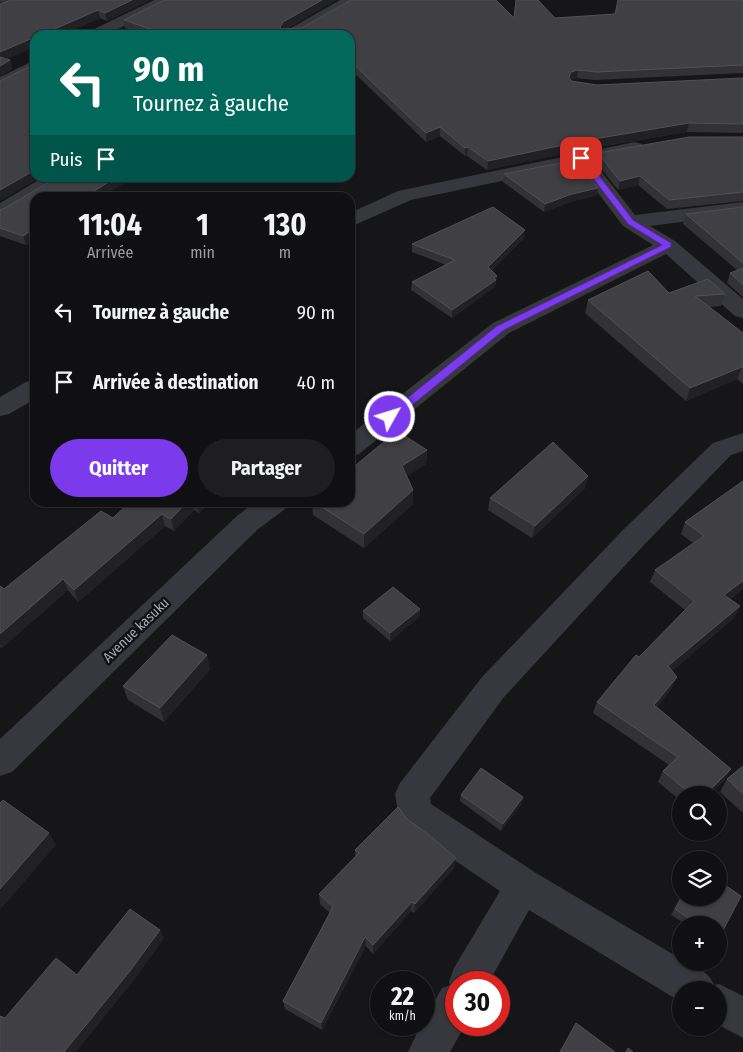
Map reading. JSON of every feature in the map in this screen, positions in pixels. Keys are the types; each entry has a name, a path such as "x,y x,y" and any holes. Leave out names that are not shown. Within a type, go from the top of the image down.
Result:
{"street":[{"path":"104,30 166,0"},
{"path":"299,30 351,0"},
{"path":"0,84 30,69"},
{"path":"355,219 405,195 648,146"},
{"path":"581,158 630,222 668,245 743,311"},
{"path":"32,192 49,182"},
{"path":"0,212 30,193"},
{"path":"630,222 743,208"},
{"path":"355,444 501,328 668,245"},
{"path":"0,408 30,391"},
{"path":"681,981 523,886 419,816 414,806 412,794 493,687 632,539 722,449 743,442"},
{"name":"Avenue kasuku","path":"0,761 247,523 268,507"},
{"path":"474,971 523,886"},
{"path":"727,1008 743,1018"},
{"path":"428,1052 445,1022"}],"building":[{"path":"12,0 132,0 105,13 98,10 52,30 30,30 30,39 0,52 0,4"},
{"path":"164,0 322,0 283,22 280,27 281,29 302,28 351,0 496,0 514,18 516,0 538,0 555,18 615,14 618,0 743,0 743,65 597,72 578,70 571,72 569,77 571,81 597,85 743,78 743,124 689,123 582,141 488,161 468,147 465,148 440,127 426,133 355,66 355,30 153,30 124,20"},
{"path":"0,57 10,60 0,66"},
{"path":"30,68 30,173 0,190 0,81"},
{"path":"689,137 743,137 743,192 669,200 640,176 620,181 598,153"},
{"path":"576,160 598,188 572,194 545,204 504,174"},
{"path":"49,182 109,182 93,192 32,192"},
{"path":"30,193 30,231 23,236 0,228 0,210"},
{"path":"493,207 525,230 488,267 497,276 494,278 496,280 452,310 412,282 455,260 412,244"},
{"path":"743,207 743,263 686,214"},
{"path":"743,268 743,285 730,273"},
{"path":"648,271 669,293 708,279 725,294 695,296 743,333 743,368 690,388 588,300"},
{"path":"397,431 427,450 402,466 413,490 364,534 322,507 355,507 355,466"},
{"path":"553,442 588,476 535,526 490,498"},
{"path":"743,481 743,581 724,595 740,606 668,666 677,677 654,705 731,769 714,786 681,786 663,771 678,757 597,702 636,655 639,657 694,601 655,570 704,536 685,522"},
{"path":"125,507 182,507 171,519 162,514 74,590 63,579 0,634 0,586 4,589 101,511 113,518"},
{"path":"393,587 420,609 390,633 363,611"},
{"path":"172,635 207,655 160,708 123,686"},
{"path":"743,766 743,794 727,779"},
{"path":"481,768 523,797 503,824 461,795"},
{"path":"3,800 49,833 0,889 0,803"},
{"path":"398,807 407,819 456,858 415,904 412,902 373,945 365,937 321,1023 283,1001 333,907 319,894 359,853 355,850"},
{"path":"727,886 741,896 727,923 727,916 686,916 675,909 677,906 727,906"},
{"path":"130,909 160,930 130,971 64,1052 0,1052 0,1016 5,1018 56,958 77,975"},
{"path":"576,1023 615,1052 560,1052"}],"route":[{"path":"390,417 496,331 668,245 630,222 581,158"}]}
